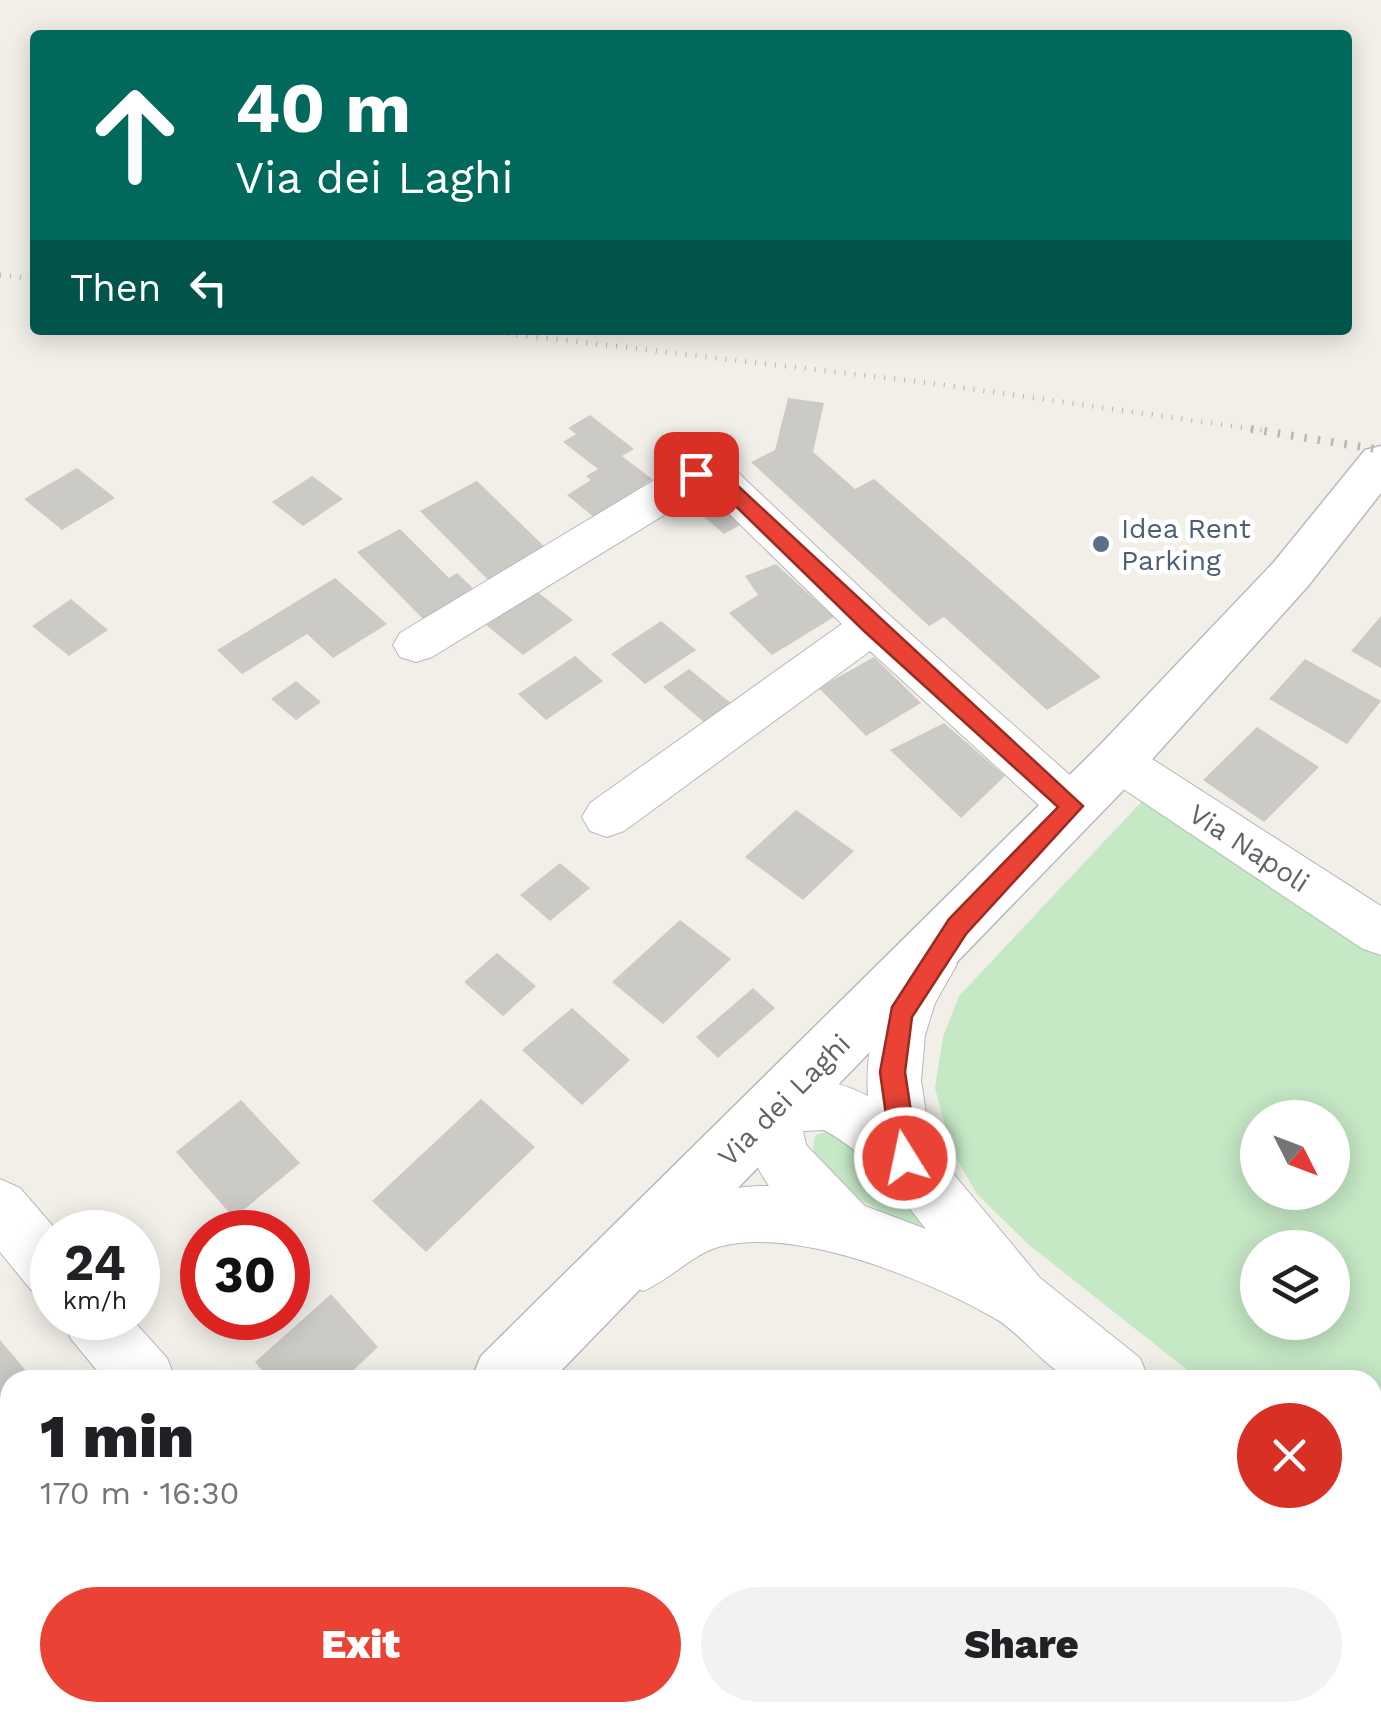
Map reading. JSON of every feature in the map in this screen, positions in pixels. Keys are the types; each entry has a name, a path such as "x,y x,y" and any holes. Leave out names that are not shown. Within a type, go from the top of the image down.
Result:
{"main road":[{"name":"Via dei Laghi","path":"515,1370 1118,761 1291,574 1381,462"}],"street":[{"path":"416,644 696,474 707,473 718,478 872,626 1072,806"},
{"path":"607,816 872,626"},
{"name":"Via Napoli","path":"1118,761 1381,933"},
{"path":"905,1158 892,1072 900,1014 958,926"},
{"path":"844,1224 786,1164 775,1140 776,1108 830,1104 860,1121 905,1158 1020,1300 1106,1370"},
{"path":"0,1207 30,1243"},
{"path":"552,1332 689,1231 718,1218 753,1214 844,1224 1020,1300"},
{"path":"111,1340 136,1370"}],"green space":[{"path":"1145,798 1381,950 1381,1370 1187,1370 1028,1244 977,1194 952,1151 935,1088 943,1037 959,996"},
{"path":"832,1130 858,1139 933,1223 926,1232 834,1181 814,1151 816,1135"}],"building":[{"path":"788,398 824,403 813,452 855,489 874,479 1101,677 1047,710 944,617 929,626 751,462 775,450"},
{"path":"590,415 634,449 622,456 652,479 596,519 567,495 591,480 586,476 598,469 563,442 576,434 568,428"},
{"path":"77,468 115,498 62,530 24,499"},
{"path":"312,476 343,499 303,526 272,502"},
{"path":"477,481 549,551 491,583 420,511"},
{"path":"715,497 745,522 724,534 695,509"},
{"path":"400,529 449,578 457,573 478,593 426,622 357,552"},
{"path":"776,564 834,617 772,655 729,613 758,595 745,576"},
{"path":"335,578 387,624 333,658 307,634 242,674 217,650"},
{"path":"530,586 573,620 523,655 480,620"},
{"path":"71,599 108,630 69,656 32,626"},
{"path":"1381,616 1381,668 1351,651"},
{"path":"661,621 696,650 645,684 611,654"},
{"path":"575,656 603,681 546,720 518,694"},
{"path":"874,657 921,703 866,736 819,688"},
{"path":"1305,659 1381,701 1347,744 1269,699"},
{"path":"689,669 732,704 705,723 663,687"},
{"path":"296,681 321,702 296,720 271,699"},
{"path":"944,723 1005,776 961,818 890,750"},
{"path":"1257,727 1319,767 1264,822 1203,780"},
{"path":"796,810 854,851 803,900 745,857"},
{"path":"560,863 590,888 550,921 520,895"},
{"path":"680,920 731,959 663,1024 612,982"},
{"path":"497,953 536,986 503,1016 464,982"},
{"path":"753,988 775,1008 718,1058 696,1037"},
{"path":"572,1008 630,1060 582,1105 522,1050"},
{"path":"481,1099 535,1147 426,1252 372,1201"},
{"path":"241,1100 300,1163 244,1210 227,1210 176,1152"},
{"path":"331,1294 378,1347 354,1370 262,1370 255,1362 280,1340 310,1340 310,1313"},
{"path":"0,1340 26,1370 0,1370"}],"railway":[{"path":"0,275 30,278"},
{"path":"520,335 930,383 1267,431"},
{"path":"1251,429 1381,450"}],"place":[{"name":"Idea Rent Parking","path":"1101,544"}],"route":[{"path":"696,474 713,474 718,478 872,626 1072,806 958,926 900,1014 892,1072 905,1158"}]}
